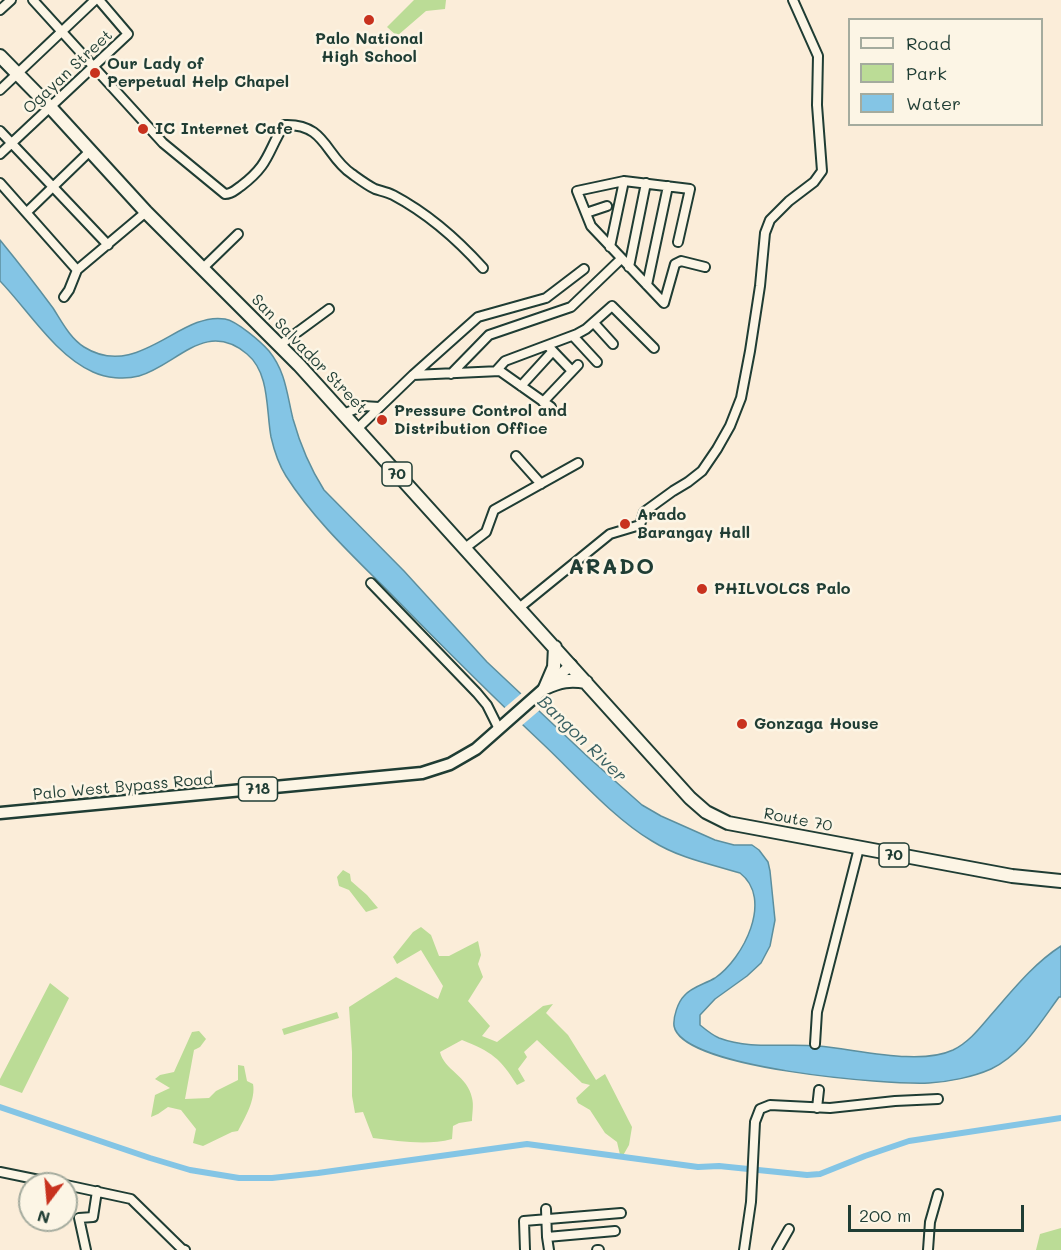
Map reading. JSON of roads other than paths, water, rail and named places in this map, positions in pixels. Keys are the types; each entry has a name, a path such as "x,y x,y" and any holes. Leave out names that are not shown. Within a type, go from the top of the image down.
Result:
{"highway":[{"name":"San Salvador Street","path":"0,56 146,212 280,345 586,682"},
{"path":"542,691 554,667 555,647"},
{"path":"542,691 567,680 586,682"},
{"name":"Route 70","path":"586,682 690,798 706,812 728,823 1012,876 1061,881"}],"main road":[{"name":"Palo West Bypass Road","path":"0,813 422,773 450,764 476,749 571,665"}],"street":[{"path":"0,10 10,0"},
{"path":"33,0 163,143 225,194 231,194 261,169 284,124 305,129 315,133 327,144 342,167 422,213 442,228 483,268"},
{"path":"0,90 97,0"},
{"name":"Ogayan Street","path":"0,154 128,34 97,0"},
{"path":"519,608 610,534 640,525 644,512 702,471 730,426 741,398 750,351 765,233 770,220 789,201 814,182 822,171 817,105 818,56 794,0"},
{"path":"0,131 108,245"},
{"path":"27,212 90,151"},
{"path":"610,247 624,181"},
{"path":"678,242 690,189 624,181 577,190 595,230 664,303 675,264 681,261 705,267"},
{"path":"0,183 77,270"},
{"path":"629,267 646,183"},
{"path":"647,285 668,186"},
{"path":"586,213 607,206"},
{"path":"595,230 597,210"},
{"path":"64,297 77,270 146,212"},
{"path":"203,268 238,234"},
{"path":"451,374 489,335 571,307 621,259"},
{"path":"357,429 478,317 546,298 584,269"},
{"path":"496,371 505,361 550,348 586,329 612,306 654,348"},
{"path":"280,345 330,309"},
{"path":"594,322 613,344"},
{"path":"573,336 597,362"},
{"path":"550,348 572,371"},
{"path":"522,386 550,348"},
{"path":"543,402 578,364"},
{"path":"413,375 500,371 551,407"},
{"path":"344,414 363,406 380,408"},
{"path":"516,456 540,484"},
{"path":"465,548 486,532 494,510 579,463"},
{"path":"371,583 477,693 500,727"},
{"path":"815,1044 817,1012 859,848"},
{"path":"818,1107 819,1090"},
{"path":"744,1250 751,1202 755,1122 760,1110 770,1105 840,1108 895,1101 938,1099"},
{"path":"0,1172 18,1176"},
{"path":"78,1187 131,1199 185,1250"},
{"path":"86,1250 79,1218 93,1217 97,1191"},
{"path":"928,1250 930,1222 938,1194"},
{"path":"546,1209 549,1250"},
{"path":"525,1250 524,1221 621,1213"},
{"path":"777,1250 789,1229"},
{"path":"547,1237 615,1231"}],"water":[{"path":"0,240 47,299 75,339 84,347 104,355 122,356 140,351 208,319 225,319 248,332 269,351 279,367 299,438 324,490 404,571 487,662 642,805 715,840 734,845 752,845 759,850 768,862 770,871 775,920 770,946 761,963 715,999 700,1015 700,1025 709,1032 719,1038 743,1044 806,1045 905,1057 939,1055 959,1047 969,1039 1032,969 1061,946 1061,997 1021,1047 1002,1063 960,1079 936,1082 873,1081 790,1071 712,1053 686,1041 674,1026 678,1006 687,993 715,978 736,957 751,928 754,913 754,898 750,884 740,873 695,860 662,847 623,820 485,688 335,538 309,508 281,467 271,437 266,392 260,371 247,354 232,344 218,341 192,348 139,376 115,378 93,372 66,355 0,281"}],"waterway":[{"path":"0,1107 190,1170 239,1178 272,1178 318,1173 527,1144 698,1167 719,1166 807,1175 820,1174 909,1141 1061,1118"}],"place":[{"name":"Palo National High School","path":"369,20"},
{"name":"Our Lady of Perpetual Help Chapel","path":"95,73"},
{"name":"IC Internet Cafe","path":"143,129"},
{"name":"Pressure Control and Distribution Office","path":"382,420"},
{"name":"Arado Barangay Hall","path":"625,524"},
{"name":"PHILVOLCS Palo","path":"702,589"},
{"name":"Gonzaga House","path":"742,724"}],"district":[{"name":"ARADO","path":"612,567"}],"water label":[{"name":"Bangon River","path":"582,739"}]}
